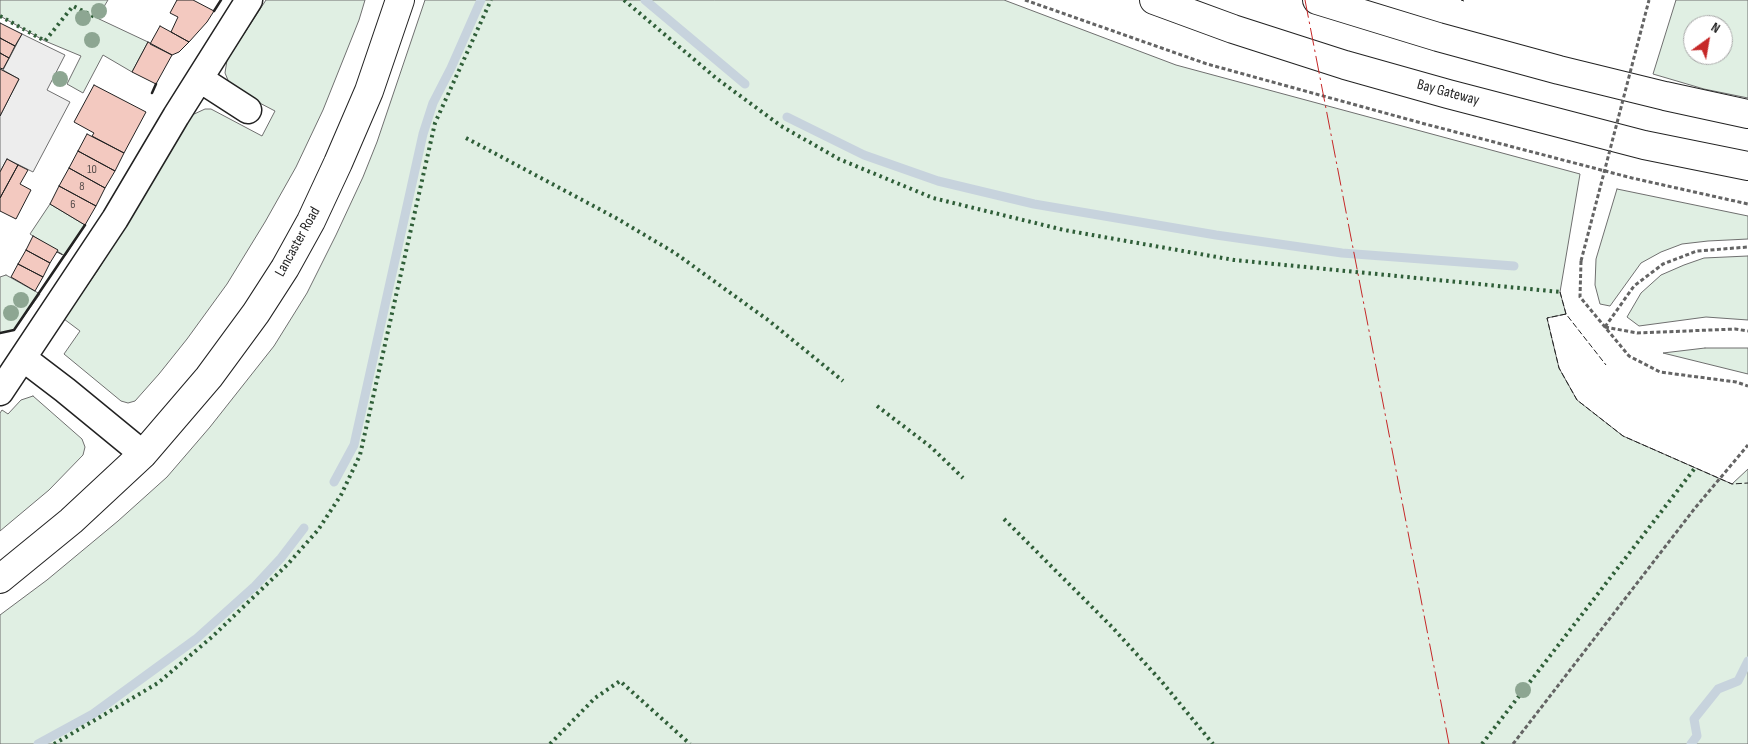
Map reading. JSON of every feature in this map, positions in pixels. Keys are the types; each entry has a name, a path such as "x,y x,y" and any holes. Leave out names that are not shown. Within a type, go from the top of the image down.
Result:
{"main road":[{"name":"Lancaster Road","path":"0,579 71,521 143,454 209,377 256,313 285,268 311,221 338,163 369,92 400,0"},
{"name":"Bay Gateway","path":"1154,0 1233,29 1345,65 1644,145 1748,166"},
{"path":"1317,0 1438,37 1559,70 1748,114"}],"street":[{"path":"0,392 114,219 176,116 250,0"},
{"path":"200,79 248,110"},
{"path":"23,358 143,454"}],"path":[{"path":"1025,0 1207,64 1632,178 1748,204"},
{"path":"1649,0 1581,261 1580,297 1629,356 1660,372 1736,382 1748,386"},
{"path":"1605,327 1634,286 1663,264 1697,251 1748,247"},
{"path":"1605,327 1637,334 1736,329 1748,331"},
{"path":"1513,744 1718,478 1748,445"}],"green space":[{"path":"0,0 108,0 97,18 148,42 132,72 103,55 83,93 67,84 81,56 45,41 0,16"},
{"path":"266,0 365,0 359,20 323,110 296,167 265,222 227,284 159,374 135,401 128,403 121,401 64,354 80,331 64,319 98,270 192,115 205,109 211,109 262,136 275,111 230,85 225,73 227,60"},
{"path":"425,0 1004,0 1176,65 1580,174 1560,292 1566,314 1547,318 1559,368 1577,400 1623,436 1732,484 1748,469 1748,744 0,744 0,615 47,580 167,477 210,427 274,346 307,293 363,177 377,142"},
{"path":"1676,0 1748,0 1748,98 1704,89 1653,74"},
{"path":"1617,189 1748,216 1748,239 1682,244 1661,252 1641,263 1610,306 1600,304 1595,285 1596,259"},
{"path":"50,204 85,225 65,256 30,234"},
{"path":"1748,256 1748,320 1706,317 1639,326 1627,317 1641,293 1661,275 1704,258"},
{"path":"6,275 40,294 14,330 0,333 0,277"},
{"path":"1705,348 1748,348 1748,374 1663,353"},
{"path":"33,396 82,439 85,447 83,455 49,490 0,531 0,413 2,410 8,414 21,400"}],"shaded area":[{"path":"22,34 65,55 47,90 70,102 33,172 7,159 0,172 0,116 19,79 3,70"}],"building":[{"path":"177,0 193,0 214,11 189,42 171,32 178,17 170,13"},
{"path":"0,23 22,34 15,46 0,38"},
{"path":"160,26 189,42 179,52 172,55 150,44"},
{"path":"0,38 15,46 9,58 0,53"},
{"path":"148,42 172,55 156,84 132,72"},
{"path":"0,53 9,58 3,69 0,68"},
{"path":"0,69 19,79 0,116"},
{"path":"94,85 146,112 124,153 92,136 94,133 74,122"},
{"path":"87,134 124,153 115,171 78,151"},
{"path":"78,151 115,171 105,188 69,168"},
{"path":"7,159 18,165 0,198 0,172"},
{"path":"18,165 28,170 20,184 31,190 16,219 0,211 0,198"},
{"path":"69,168 105,188 96,206 59,186"},
{"path":"59,186 96,206 85,225 50,204"},
{"path":"33,236 58,250 50,263 26,250"},
{"path":"26,250 50,263 43,277 18,264"},
{"path":"18,264 43,277 35,291 11,277"}],"waterway":[{"path":"334,482 354,445 423,134 433,103 451,68 481,0"},
{"path":"645,0 745,84"},
{"path":"787,117 864,155 938,181 1034,204 1216,235 1342,253 1514,266"},
{"path":"38,744 93,714 196,639 255,586 281,558 304,528"},
{"path":"1691,744 1697,736 1694,719 1718,689 1738,681 1748,661"}],"hedge":[{"path":"54,744 158,683 213,636 288,564 318,530 341,495 360,455 435,123 491,0"},
{"path":"624,0 716,78 781,126 839,159 933,198 1064,230 1234,260 1560,292"},
{"path":"0,16 45,41 73,6 97,18"},
{"path":"466,138 616,218 675,253 768,320 843,381"},
{"path":"877,406 931,447 963,478"},
{"path":"1482,744 1695,468"},
{"path":"1004,519 1112,627 1162,682 1213,744"},
{"path":"550,744 595,698 620,681 690,744"}],"fence":[{"path":"57,252 65,256"},
{"path":"1560,292 1566,314 1606,365"},
{"path":"1566,314 1547,318 1559,368 1577,400 1623,436 1732,484 1748,483"}],"wall":[{"path":"214,11 221,0"},
{"path":"152,93 156,84"},
{"path":"0,333 14,330 85,225"}],"power":[{"path":"1305,0 1449,744"}]}
